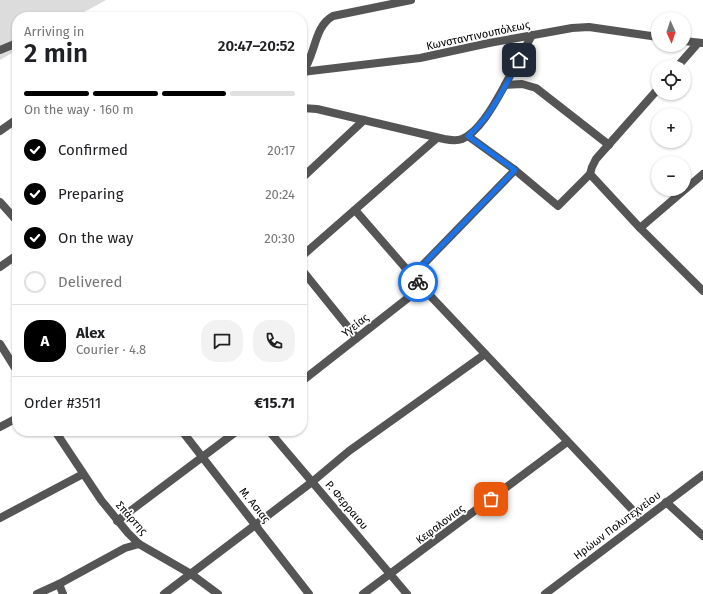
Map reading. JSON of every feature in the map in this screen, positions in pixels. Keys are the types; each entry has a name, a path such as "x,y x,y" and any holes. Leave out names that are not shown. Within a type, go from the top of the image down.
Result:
{"street":[{"path":"307,63 314,49 321,27 326,20 333,16 411,0"},
{"name":"Κωνσταντινουπόλεως","path":"307,72 420,58 554,30 589,27 651,36"},
{"path":"307,108 317,109 437,138 461,140 468,136 483,120 505,85 532,35"},
{"path":"684,60 700,43"},
{"path":"0,50 12,45"},
{"path":"505,85 522,84 536,88 609,145"},
{"path":"468,136 515,170 558,206 590,174 596,159 651,97"},
{"path":"307,173 364,120"},
{"path":"0,131 12,123"},
{"path":"307,252 437,138"},
{"path":"413,275 515,170"},
{"path":"590,174 640,228 703,290"},
{"path":"640,228 700,179 703,174"},
{"path":"0,202 12,215"},
{"path":"355,210 422,287 642,520"},
{"path":"0,267 12,259"},
{"path":"307,276 356,337"},
{"name":"Υγείας","path":"307,377 356,337 422,287"},
{"path":"0,344 12,363"},
{"path":"164,594 312,482 350,451 485,354"},
{"path":"0,427 12,421"},
{"name":"Σπάρτης","path":"57,436 117,522 139,544 191,574 218,594"},
{"name":"Μ. Ασιας","path":"186,436 256,524 309,594"},
{"path":"117,522 201,456 230,436"},
{"name":"Ρ. Φερραιου","path":"273,436 407,594"},
{"name":"Κεφαλονιας","path":"363,594 567,442"},
{"path":"0,518 83,474"},
{"name":"Ηρώων Πολυτεχνείου","path":"545,594 703,475"},
{"path":"666,502 703,536"},
{"path":"37,594 59,584 125,548 139,544"},
{"path":"59,584 63,594"}],"shaded area":[{"path":"0,0 106,0 84,12 12,12 12,53 0,60"}],"way so far":[{"path":"418,282 567,442 491,499"}],"route":[{"path":"418,282 413,275 515,170 468,136 483,120 502,92 519,60"}]}
